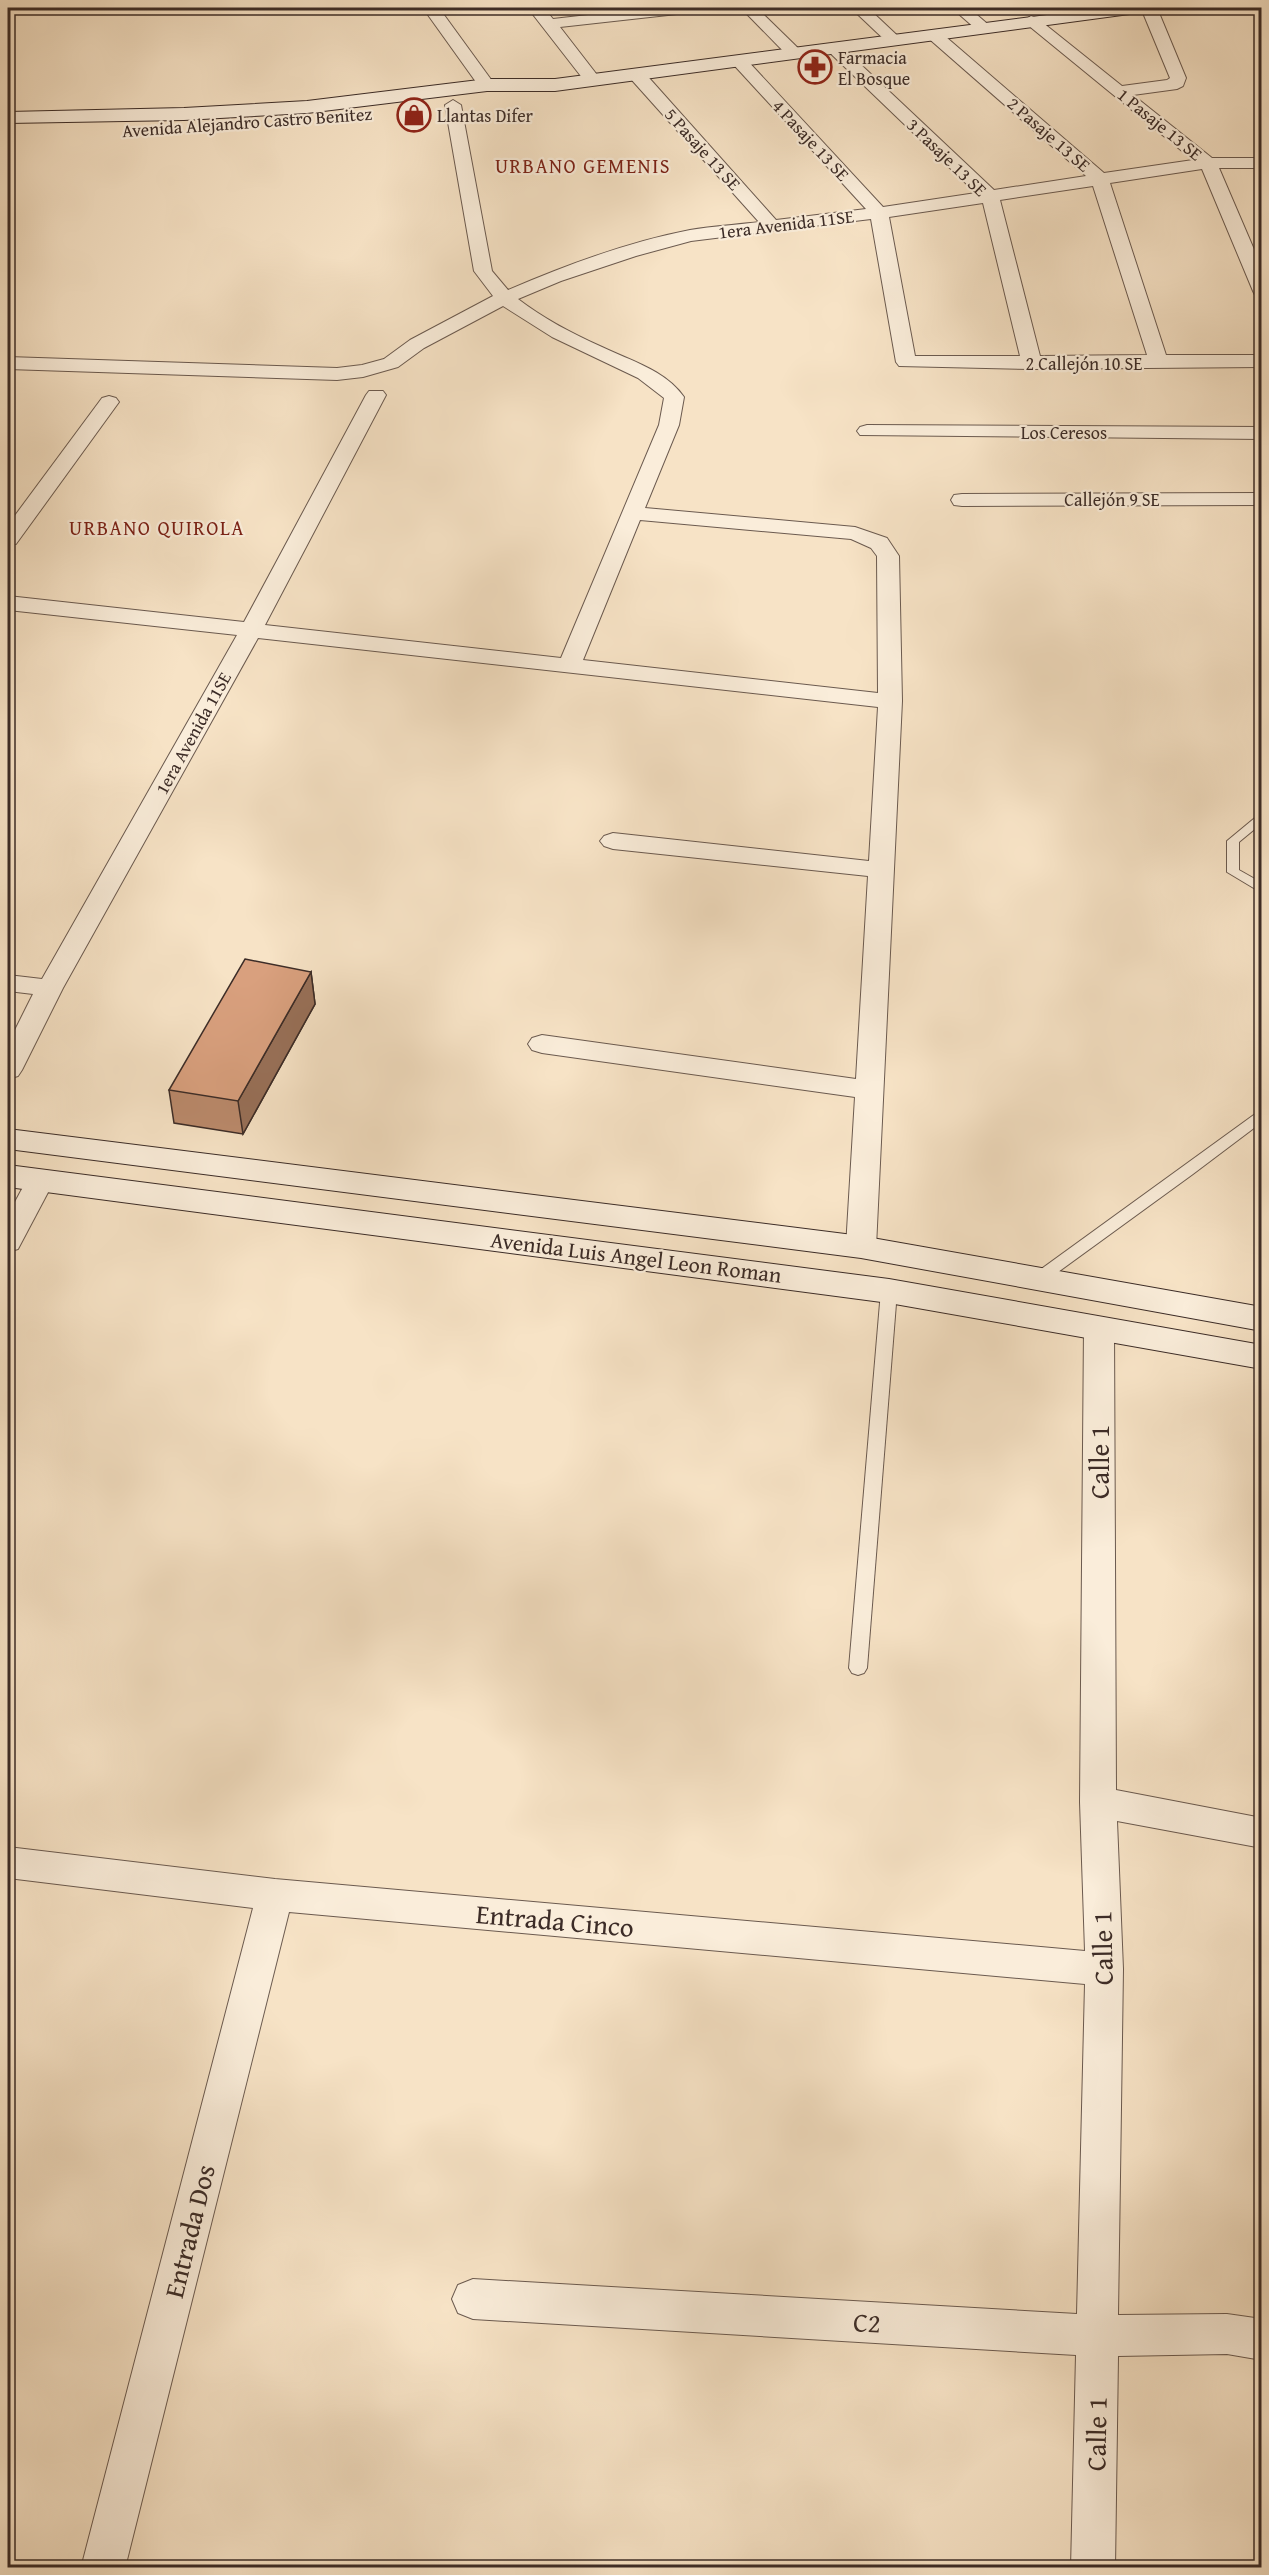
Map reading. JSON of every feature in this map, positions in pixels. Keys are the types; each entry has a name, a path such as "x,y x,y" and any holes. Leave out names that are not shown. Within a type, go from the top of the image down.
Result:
{"main road":[{"name":"Avenida Alejandro Castro Benitez","path":"8,118 184,114 308,107 487,85 555,85 1032,21 1069,12 1137,8"},
{"name":"Avenida Alejandro Castro Benitez","path":"8,131 177,129 316,120 524,96 555,85"},
{"name":"Avenida Luis Angel Leon Roman","path":"8,1139 861,1247 1262,1318"},
{"name":"Avenida Luis Angel Leon Roman","path":"8,1176 889,1291 1262,1357"}],"street":[{"path":"431,8 487,85"},
{"path":"535,8 593,80"},
{"path":"547,24 637,10 686,8"},
{"path":"748,8 795,54"},
{"path":"859,8 894,40"},
{"path":"960,8 983,27"},
{"path":"1121,92 1171,85 1177,82 1178,78 1149,8"},
{"name":"1 Pasaje 13 SE","path":"1032,21 1208,163 1262,291"},
{"name":"2 Pasaje 13 SE","path":"933,34 1100,179 1159,363"},
{"name":"3 Pasaje 13 SE","path":"834,48 990,196 1032,363"},
{"name":"4 Pasaje 13 SE","path":"739,61 879,213"},
{"name":"5 Pasaje 13 SE","path":"636,74 771,225"},
{"path":"453,105 483,271 490,285 504,298 568,339 664,385 674,397 669,425 570,664"},
{"name":"1era Avenida 11SE","path":"8,363 337,374 363,371 391,363 417,344 504,298 554,277 629,252 690,236 879,213 1208,163 1262,163"},
{"name":"2 Callejón 10 SE","path":"879,213 906,362 1262,362"},
{"name":"1era Avenida 11SE","path":"8,1070 50,988 251,630 376,395"},
{"path":"8,539 109,402"},
{"name":"Los Ceresos","path":"867,431 1262,433"},
{"name":"Callejón 9 SE","path":"962,500 1262,499"},
{"path":"633,513 855,533 879,543 888,556 890,701 861,1247"},
{"path":"8,603 890,701"},
{"path":"613,841 881,870"},
{"path":"8,983 50,988"},
{"path":"542,1044 870,1090"},
{"path":"8,1242 40,1181"},
{"name":"Calle 1","path":"1093,2568 1104,1969 1098,1802 1099,1328"},
{"path":"1098,1802 1262,1833"},
{"name":"Entrada Cinco","path":"8,1862 275,1895 1104,1969"},
{"name":"Entrada Dos","path":"103,2568 275,1895"},
{"name":"C2","path":"472,2299 1099,2336 1227,2334 1262,2340"}],"lane":[{"path":"1262,816 1233,841 1233,872 1262,889"},
{"path":"1038,1279 1188,1171 1262,1114"},
{"path":"858,1668 889,1291"}],"building":[{"path":"245,959 311,972 238,1101 169,1090"}],"place":[{"name":"Farmacia El Bosque","path":"815,67"},
{"name":"Llantas Difer","path":"414,115"}],"district":[{"name":"URBANO GEMENIS","path":"583,165"},
{"name":"URBANO QUIROLA","path":"157,527"}]}
